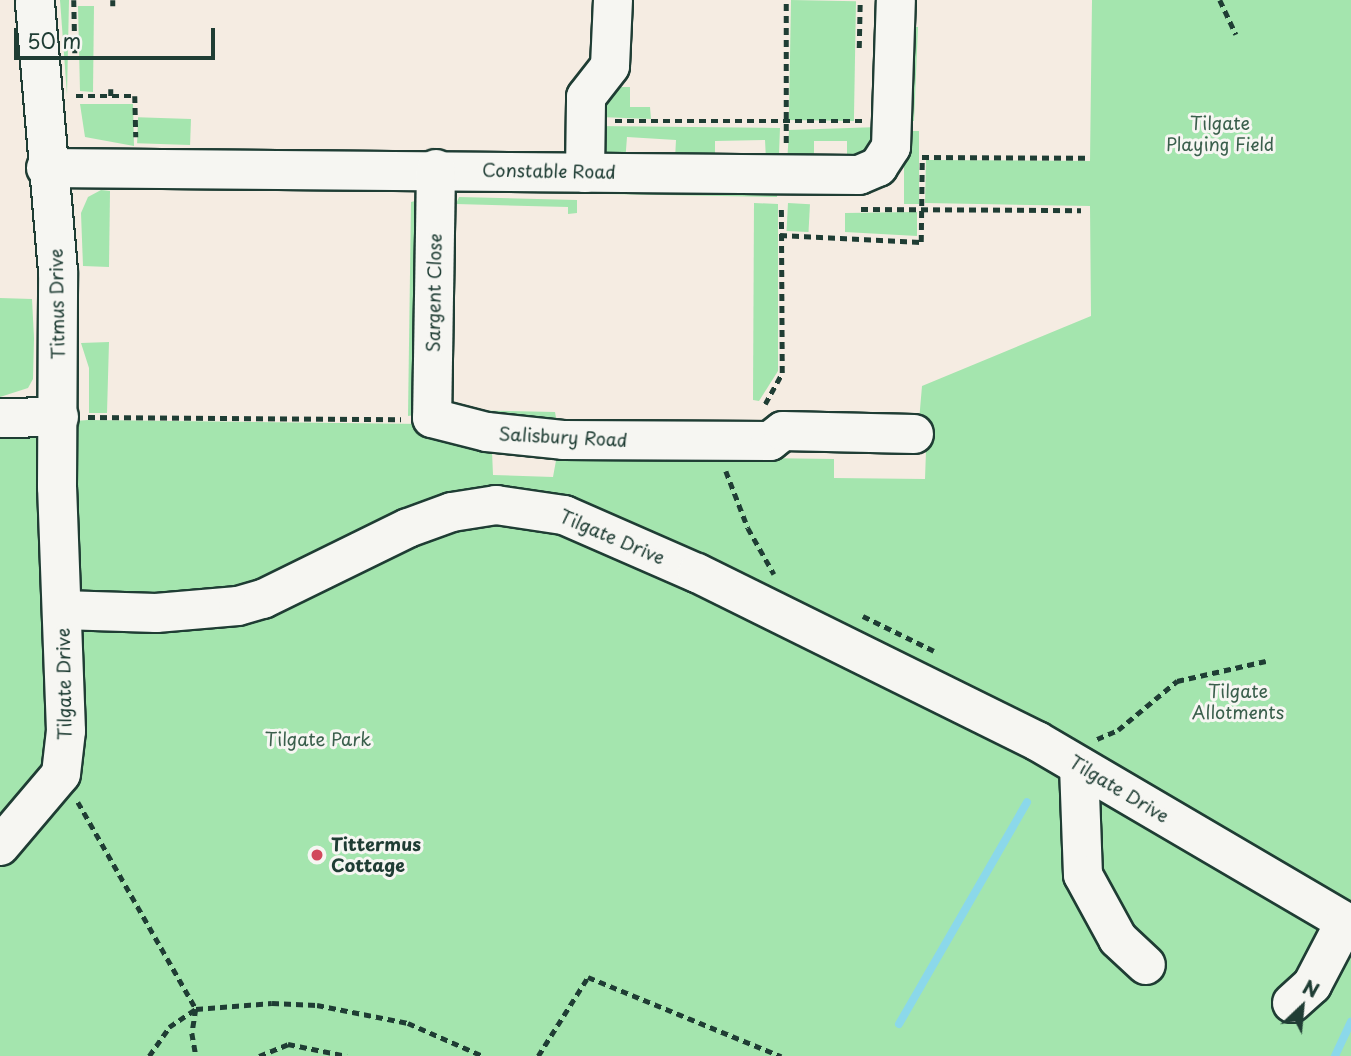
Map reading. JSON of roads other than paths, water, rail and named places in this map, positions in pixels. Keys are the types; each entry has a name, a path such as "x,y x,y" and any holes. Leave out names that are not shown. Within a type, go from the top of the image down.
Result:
{"street":[{"name":"Titmus Drive","path":"34,0 46,168 58,271 62,610"},
{"path":"585,173 586,97 610,66 613,0"},
{"name":"Constable Road","path":"46,168 436,169 585,173 788,187 870,172 886,160 893,123 896,0"},
{"name":"Sargent Close","path":"432,418 436,169"},
{"path":"0,418 59,417"},
{"name":"Salisbury Road","path":"432,418 487,432 563,440 770,441 783,431 915,434"},
{"name":"Tilgate Drive","path":"0,846 61,774 66,731 62,610 156,613 238,606 264,598 408,528 452,512 496,505 531,508 564,515 697,573 1037,741 1348,924"},
{"path":"1079,766 1083,876 1118,939 1146,965"},
{"path":"1292,1003 1312,985 1348,924"}],"waterway":[{"path":"899,1024 1027,802"},
{"path":"1335,1056 1351,1022"}],"place":[{"name":"Tittermus Cottage","path":"317,855"}],"park label":[{"name":"Tilgate Playing Field","path":"1220,134"},
{"name":"Tilgate Allotments","path":"1238,702"},
{"name":"Tilgate Park","path":"318,739"}]}
